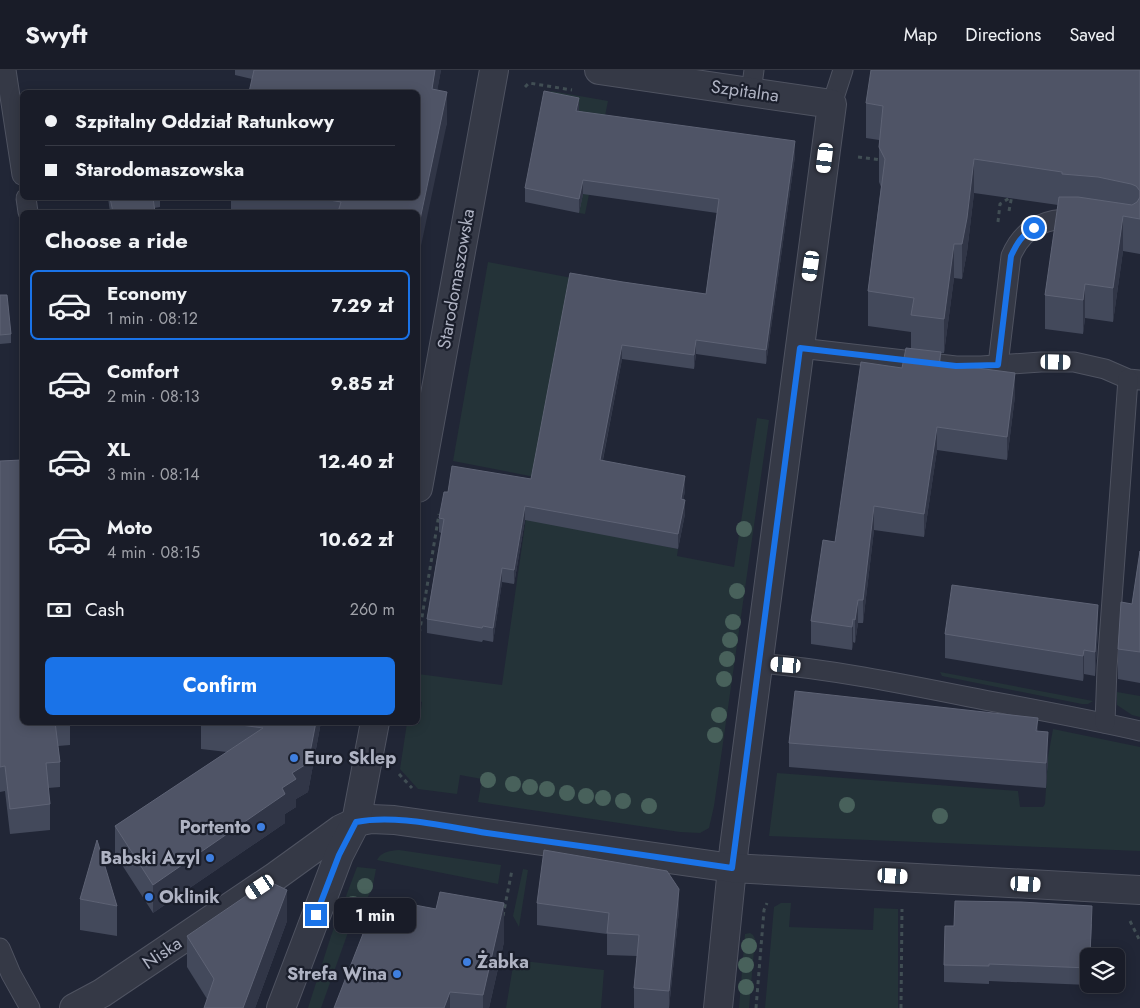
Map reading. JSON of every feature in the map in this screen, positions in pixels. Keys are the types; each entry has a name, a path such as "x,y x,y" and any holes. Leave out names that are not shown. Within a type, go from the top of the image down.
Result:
{"street":[{"name":"Starodomaszowska","path":"420,477 494,70"},
{"name":"Szpitalna","path":"599,70 752,81 832,104"},
{"path":"718,1008 732,868 832,104"},
{"path":"281,1008 339,855 356,822 374,725"},
{"name":"Niska","path":"74,1008 109,988 276,876 341,829 356,822 371,819 394,820 732,868 1140,890"}],"lane":[{"path":"6,70 20,162"},
{"path":"832,104 843,70"},
{"path":"998,365 1011,256 1016,243 1024,234 1043,223 1079,219 1096,222"},
{"path":"800,348 956,366 1074,362 1105,369 1134,380 1106,668 1105,723"},
{"path":"759,663 915,686 1140,731"},
{"path":"0,948 11,974 30,1008"}],"path":[{"path":"522,90 529,84 577,91"},
{"path":"855,157 881,160"},
{"path":"1008,216 1012,192"},
{"path":"395,770 414,791"},
{"path":"503,917 514,862"},
{"path":"756,1008 764,910 766,904 771,899"},
{"path":"901,1008 902,904"},
{"path":"1126,913 1140,941"}],"shaded area":[{"path":"551,91 608,101 585,214 579,213 592,148 548,106"},
{"path":"488,262 572,278 535,477 453,461"},
{"path":"757,418 769,420 714,806 709,828 700,833 680,832 478,802 482,779 460,775 457,794 418,789 400,769 407,725 420,725 422,702 420,702 420,674 502,685 526,518 678,549 677,556 734,567"},
{"path":"940,672 1093,701 1088,704 1082,704 942,676"},
{"path":"1117,692 1140,696 1140,717 1132,715 1117,705"},
{"path":"1053,729 1140,747 1140,851 769,836 777,773 1018,791 1020,807 1043,807 1045,804 1048,757"},
{"path":"399,850 501,865 498,884 377,860 384,853"},
{"path":"357,867 376,869 372,890 351,924 321,1008 308,1008 331,936"},
{"path":"523,869 528,870 519,927 513,916"},
{"path":"781,903 791,903 789,927 873,930 874,908 898,909 898,1008 765,1008 774,907"},
{"path":"750,933 755,939 749,1008 739,1008 745,934"},
{"path":"514,960 604,970 601,1008 506,1008"}],"building":[{"path":"254,70 435,70 432,89 447,92 420,220 420,210 339,210 341,202 330,200 420,200 420,90 249,90"},
{"path":"871,70 1140,70 1140,191 1131,184 1098,177 1062,174 1062,172 974,159 962,244 954,244 944,319 911,315 914,298 868,291 885,159 879,147 883,106 866,103"},
{"path":"544,91 579,98 576,111 795,141 766,350 696,340 694,355 622,345 600,460 685,476 681,499 685,500 678,534 525,506 514,570 502,568 493,628 427,619 444,519 439,518 444,492 448,492 452,466 531,479 570,273 706,294 719,199 583,180 579,199 525,188"},
{"path":"1059,197 1078,197 1132,205 1140,197 1140,219 1123,216 1113,288 1085,284 1083,300 1045,295"},
{"path":"110,200 153,200 155,210 113,210"},
{"path":"0,295 7,295 11,334 0,335"},
{"path":"906,348 941,352 939,363 1015,373 1007,437 937,427 924,514 874,506 863,600 858,600 852,627 811,621 823,540 835,542 861,362 902,368"},
{"path":"20,460 20,725 55,725 60,762 46,763 50,804 10,809 5,766 0,767 0,461"},
{"path":"1140,551 1140,652 1118,649 1121,602 1132,604"},
{"path":"952,585 1098,605 1095,652 1084,650 1083,656 945,634"},
{"path":"795,691 1038,718 1036,731 1048,732 1046,763 789,743"},
{"path":"241,725 315,725 308,763 292,773 296,779 282,788 285,794 153,885 115,826 263,728"},
{"path":"97,840 117,906 80,899"},
{"path":"544,850 667,871 679,889 669,991 634,988 639,935 607,933 609,913 537,903"},
{"path":"268,881 287,890 243,1008 204,1008 214,979 187,936"},
{"path":"440,892 504,903 483,995 450,992 444,1008 334,1008 377,898 436,909"},
{"path":"955,901 1092,906 1090,948 1080,948 1080,968 989,964 989,966 944,965 945,926 954,926"}],"place":[{"name":"Euro Sklep","path":"294,758"},
{"name":"Portento","path":"261,827"},
{"name":"Babski Azyl","path":"210,858"},
{"name":"Oklinik","path":"149,897"},
{"name":"Żabka","path":"467,962"},
{"name":"Strefa Wina","path":"397,974"}],"route":[{"path":"316,915 339,855 356,822 371,819 463,829 732,868 800,348 956,366 998,365 1011,256 1016,243 1024,234 1034,228"}]}
